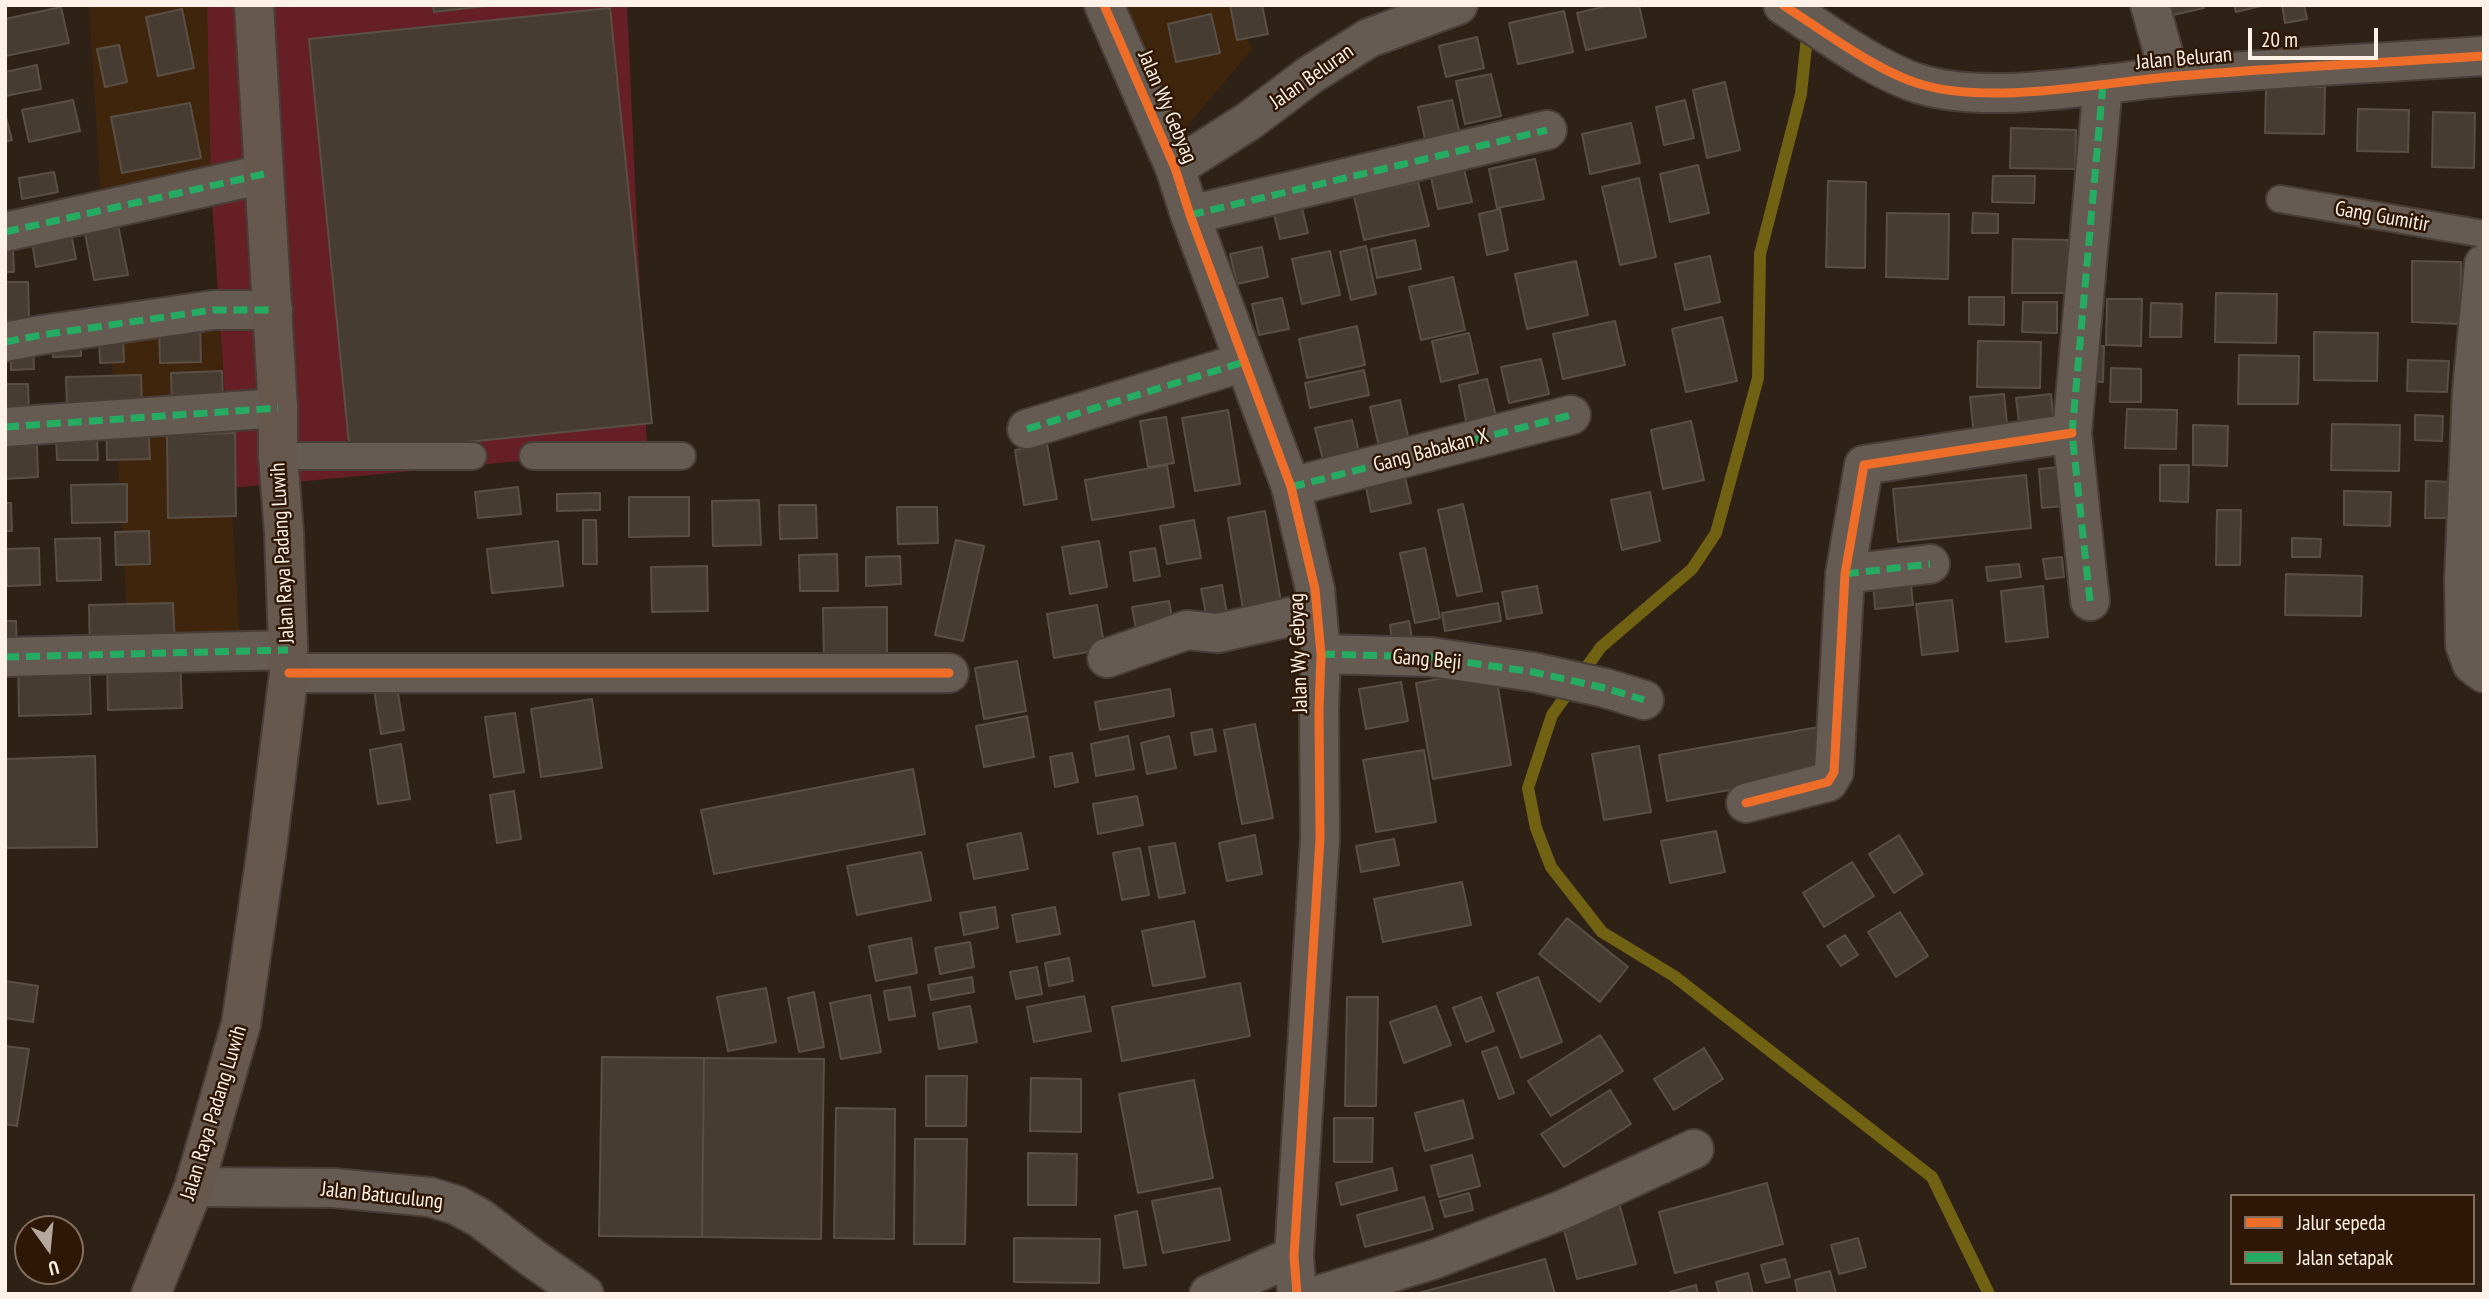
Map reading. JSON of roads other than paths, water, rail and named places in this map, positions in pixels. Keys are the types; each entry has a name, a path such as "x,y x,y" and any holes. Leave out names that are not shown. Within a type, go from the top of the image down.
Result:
{"main road":[{"name":"Jalan Raya Padang Luwih","path":"151,1294 194,1187 241,1024 267,848 289,661 278,408 254,5"}],"street":[{"name":"Jalan Wy Gebyag","path":"1104,5 1175,168 1291,487 1315,589 1321,654 1320,839 1294,1256 1297,1294"},
{"name":"Jalan Beluran","path":"1175,168 1250,121 1310,75 1368,38 1458,5"},
{"name":"Jalan Beluran","path":"1783,5 1890,72 1920,84 1953,91 2020,92 2170,77 2484,56"},
{"path":"2150,5 2170,77"},
{"path":"2090,601 2072,433 2103,84"},
{"path":"1190,215 1547,130"},
{"path":"5,232 264,174"},
{"path":"2484,264 2472,390 2464,578 2465,645 2472,664 2484,673"},
{"path":"5,342 212,310 272,310"},
{"path":"1027,429 1244,362"},
{"path":"5,427 278,408"},
{"name":"Gang Babakan X","path":"1291,487 1571,415"},
{"path":"1746,803 1828,782 1834,772 1844,634 1845,574 1864,465 2072,433"},
{"path":"1845,574 1930,565"},
{"path":"1107,658 1188,630 1218,633 1317,611"},
{"name":"Gang Beji","path":"1321,654 1431,657 1533,673 1605,688 1644,700"},
{"path":"5,657 949,673"},
{"path":"1322,1294 1486,1240 1562,1210 1693,1149"},
{"name":"Jalan Batuculung","path":"194,1187 334,1188 430,1197 456,1205 480,1218 584,1294"},
{"path":"1209,1294 1294,1256"}],"lane":[{"name":"Gang Gumitir","path":"2280,199 2484,234"},
{"path":"278,456 473,456"},
{"path":"533,456 682,456"}],"waterway":[{"path":"1808,27 1801,94 1760,254 1758,378 1716,533 1692,569 1601,647 1552,715 1528,788 1536,828 1551,867 1602,932 1674,976 1932,1177 1989,1294"}]}
